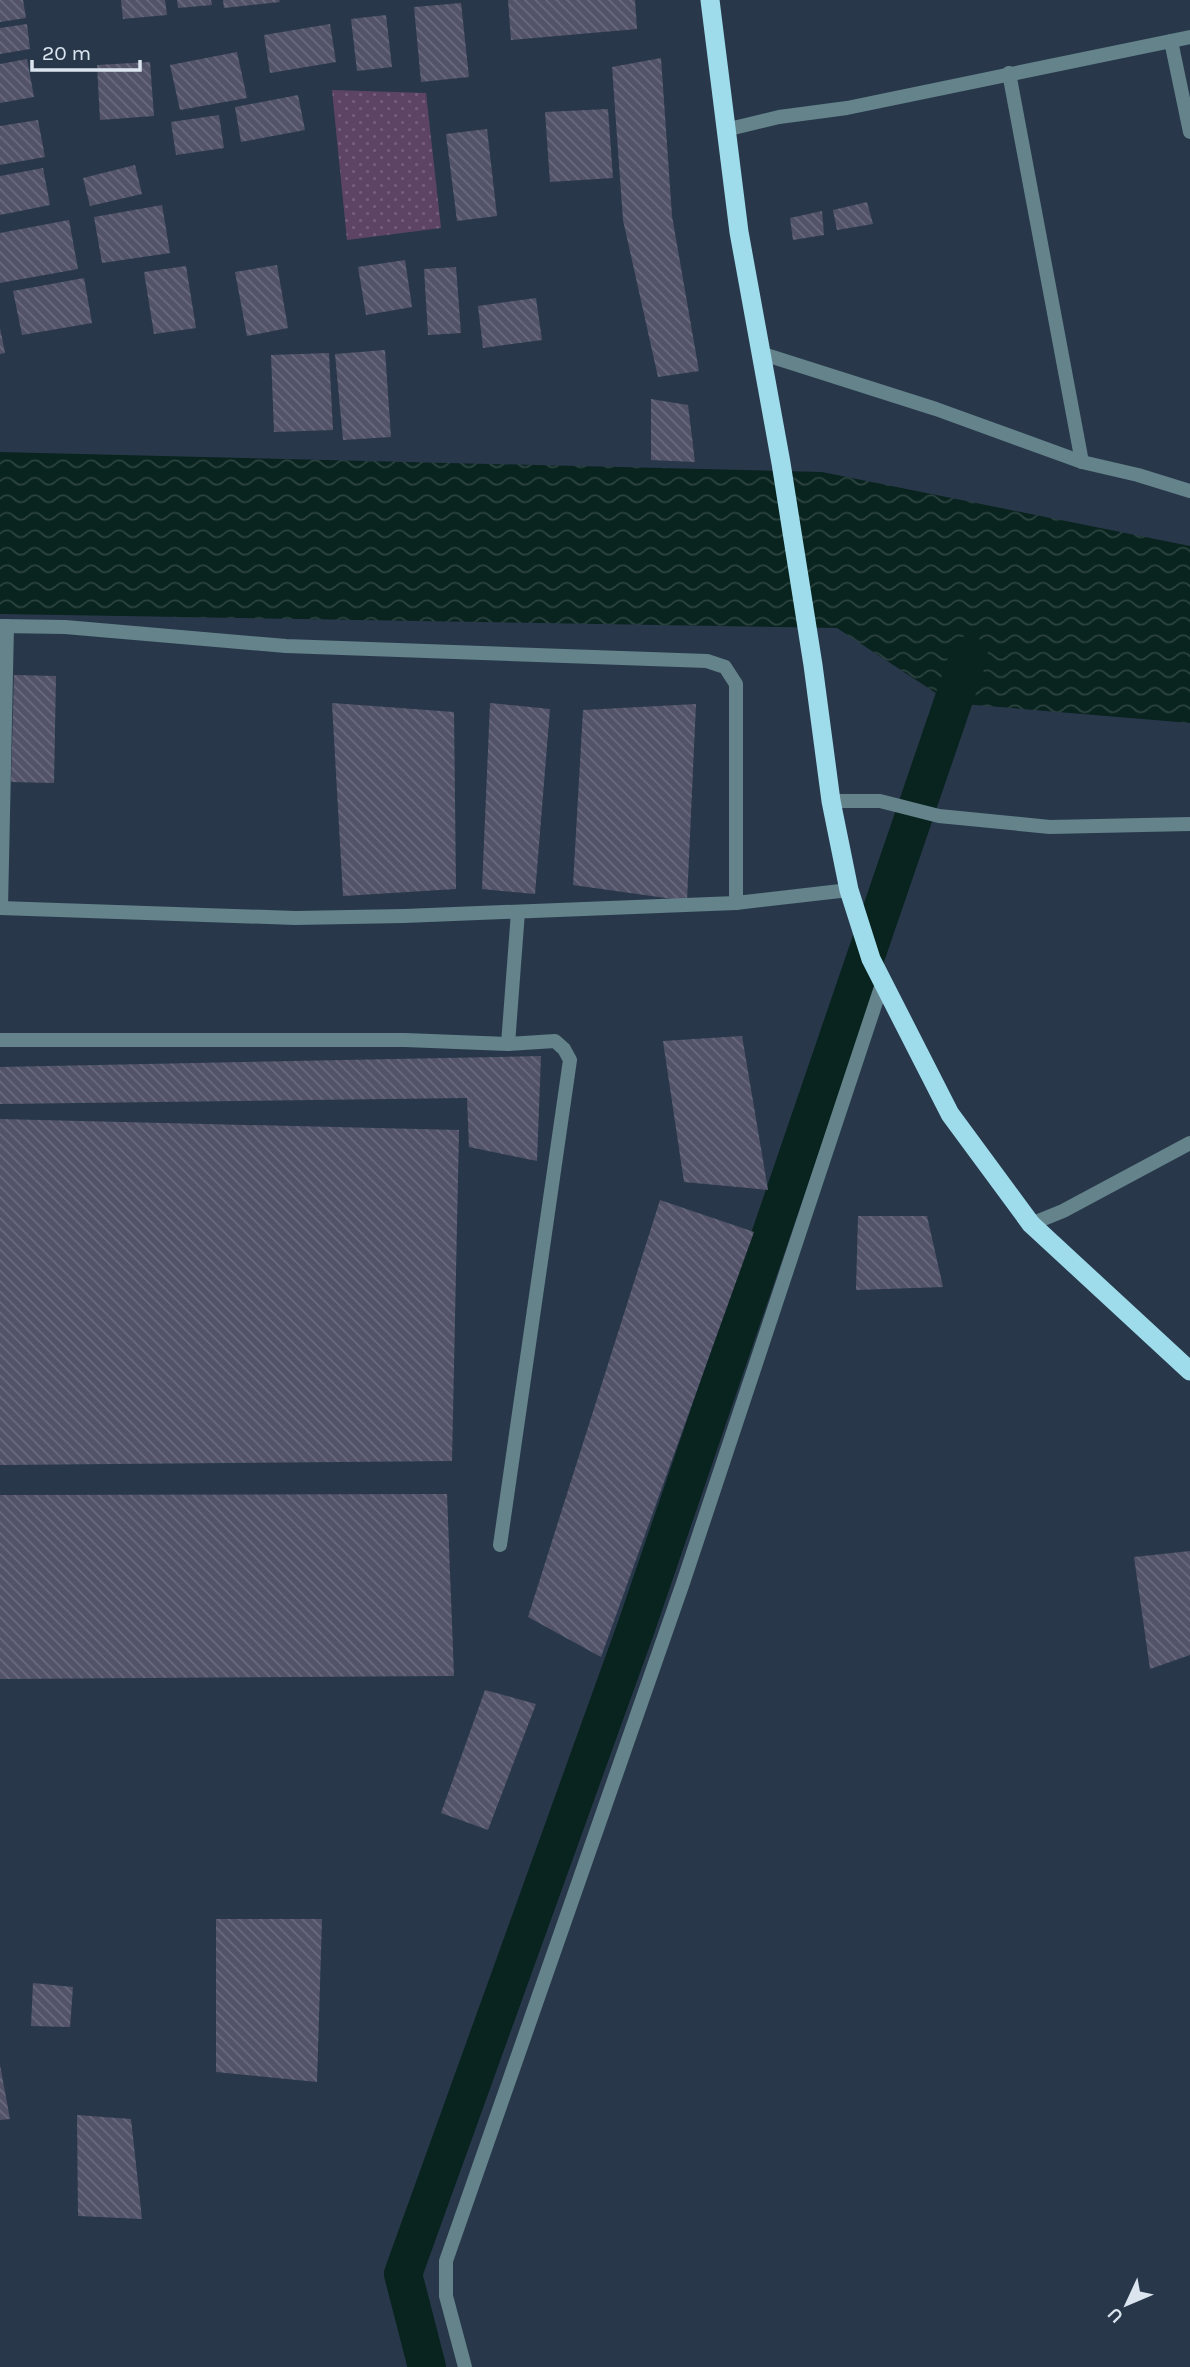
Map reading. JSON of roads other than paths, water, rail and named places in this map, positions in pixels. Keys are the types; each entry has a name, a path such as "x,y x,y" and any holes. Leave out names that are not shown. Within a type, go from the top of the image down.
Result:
{"highway":[{"path":"710,0 739,232 781,463 831,801 851,894 871,959 950,1114 1031,1224 1190,1371"}],"street":[{"path":"725,130 779,117 846,108 1190,37"},
{"path":"1171,41 1190,132"},
{"path":"1009,74 1082,462"},
{"path":"763,354 936,410 1082,462 1190,491"},
{"path":"736,903 736,684 725,667 707,661 286,646 65,627 3,626 1,908 295,918 736,903 851,894"},
{"path":"831,801 880,801 939,816 1050,827 1190,824"},
{"path":"508,1044 518,912"},
{"path":"465,2367 446,2296 446,2261 682,1583 882,984"},
{"path":"0,1040 405,1040 508,1044 555,1041 564,1049 569,1060 500,1545"},
{"path":"1031,1224 1063,1211 1190,1143"}],"water":[{"path":"0,452 822,472 1190,546 1190,723 951,703 837,628 0,614"}],"waterway":[{"path":"427,2367 403,2274 637,1625 969,655"}]}
